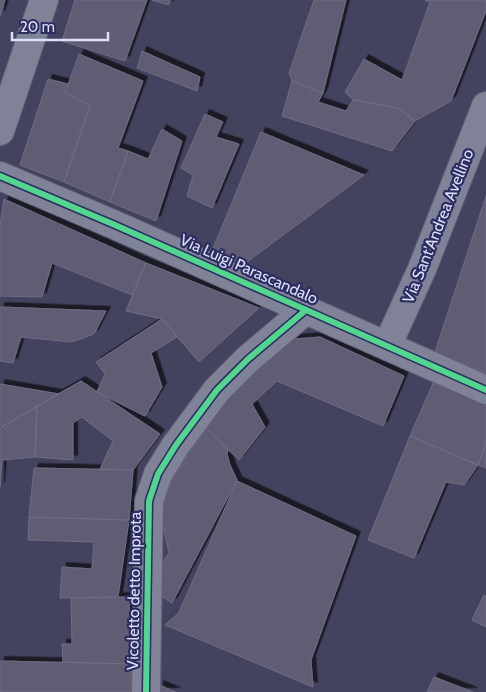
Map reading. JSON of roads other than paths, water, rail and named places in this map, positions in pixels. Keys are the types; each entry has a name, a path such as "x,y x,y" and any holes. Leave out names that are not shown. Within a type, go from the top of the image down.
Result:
{"street":[{"path":"0,131 44,0"},
{"name":"Via Sant'Andrea Avellino","path":"387,346 422,269 486,106"},
{"name":"Via Luigi Parascandalo","path":"0,176 486,390"},
{"name":"Vicoletto detto Improta","path":"146,692 149,500 158,474 176,444 217,390 248,359 306,310"}]}
